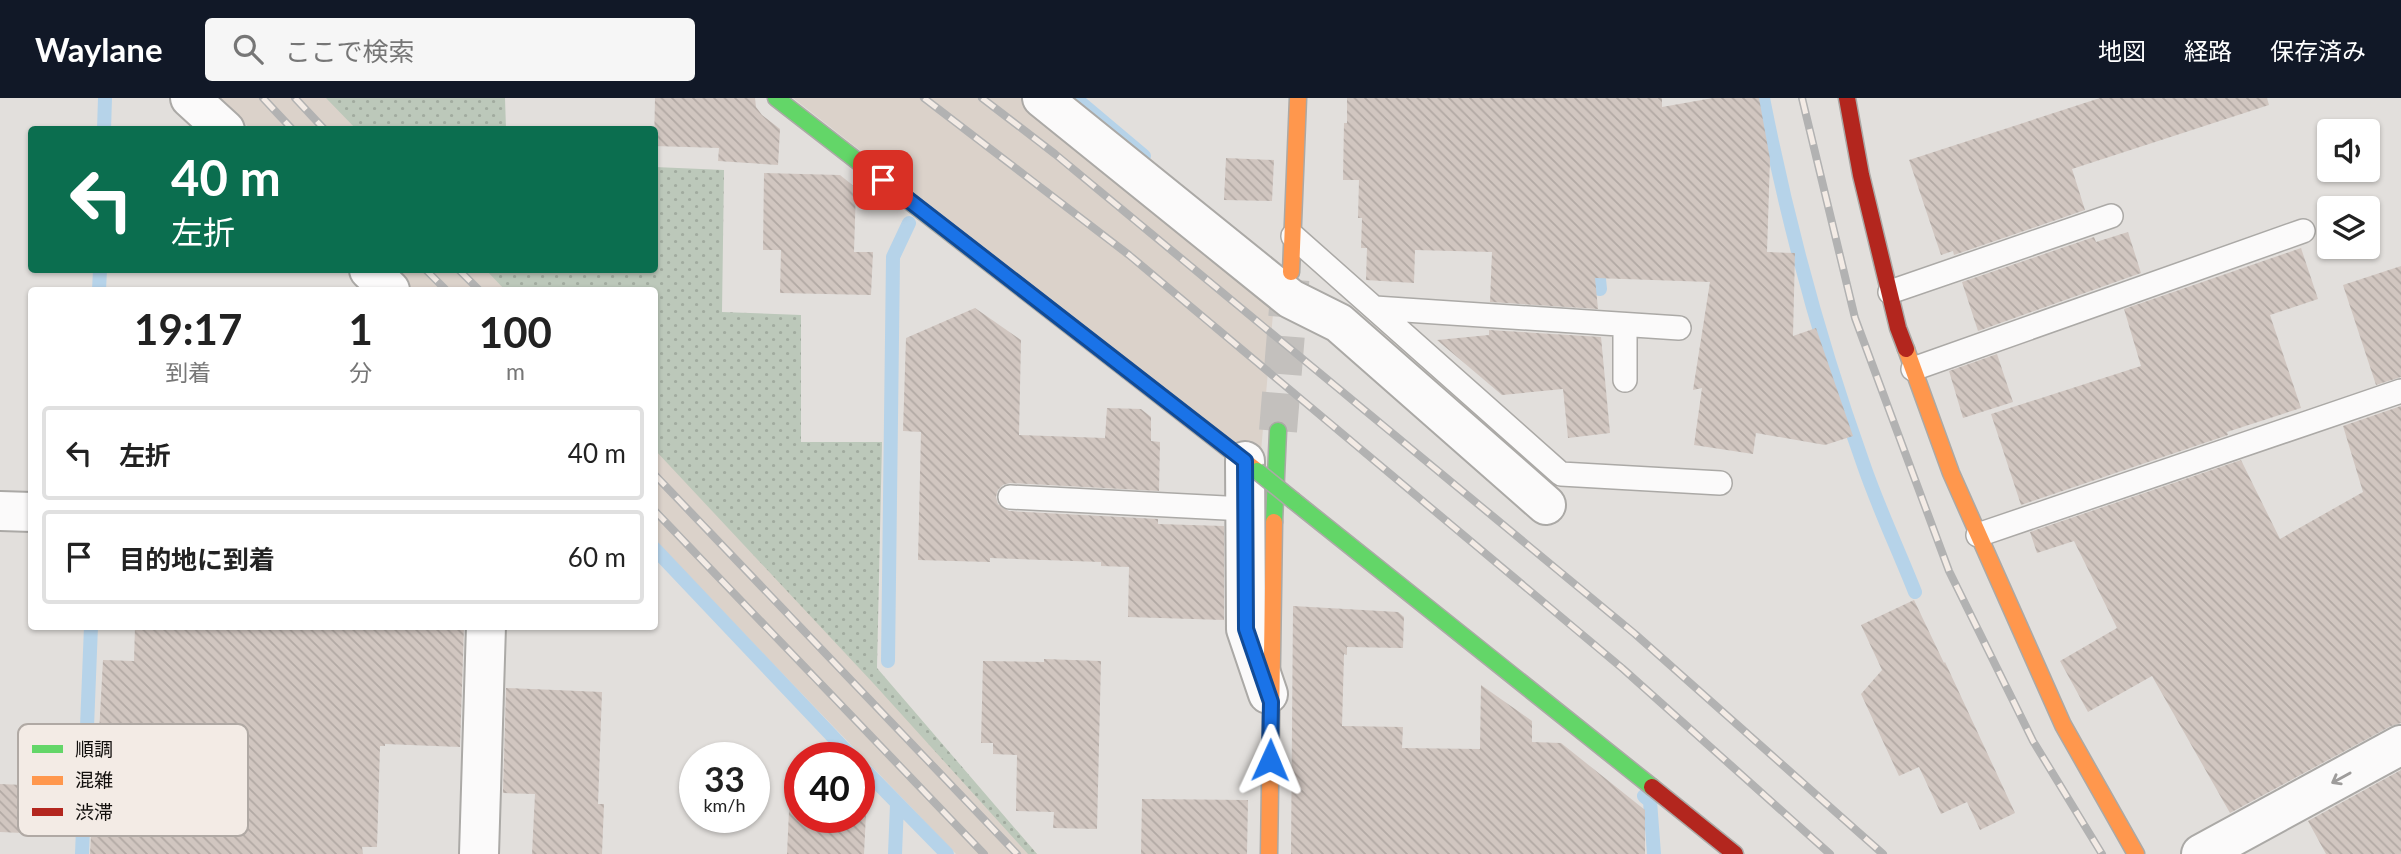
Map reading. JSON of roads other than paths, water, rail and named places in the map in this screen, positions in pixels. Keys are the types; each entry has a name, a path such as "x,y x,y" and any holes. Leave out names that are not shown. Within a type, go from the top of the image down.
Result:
{"street":[{"path":"190,98 221,126"},
{"path":"776,98 1251,466 1735,854"},
{"path":"1042,98 1291,299 1339,323 1546,505"},
{"path":"1291,272 1298,98"},
{"path":"1847,98 1861,175 1898,328 1951,473 2063,725 2136,854"},
{"path":"372,273 387,287"},
{"path":"1269,854 1272,564 1278,431"},
{"path":"1251,466 1245,509 1246,629 1271,702"},
{"path":"0,511 28,512"},
{"path":"479,854 486,630"},
{"path":"2201,854 2401,745"}],"lane":[{"path":"1890,292 2111,216"},
{"path":"1913,369 2303,231"},
{"path":"1293,236 1561,474 1720,483"},
{"path":"1375,309 1679,328"},
{"path":"1625,325 1625,380"},
{"path":"1978,535 2401,391"},
{"path":"1010,497 1245,509"}],"waterway":[{"path":"104,126 105,98"},
{"path":"1075,98 1144,156"},
{"path":"1763,98 1794,236 1833,374 1869,479 1915,592"},
{"path":"888,661 893,257 909,223"},
{"path":"1597,260 1600,289"},
{"path":"99,287 100,273"},
{"path":"658,552 838,742"},
{"path":"87,724 91,630"},
{"path":"875,780 947,854"},
{"path":"1644,796 1650,801 1654,854"},
{"path":"895,854 897,804"},
{"path":"82,854 83,836"}],"tunnel":[{"path":"1278,431 1291,272"}],"railway":[{"path":"263,98 289,126"},
{"path":"295,98 321,126"},
{"path":"924,98 1129,255 1622,668 1830,854"},
{"path":"982,98 1055,154 1635,634 1883,854"},
{"path":"1802,98 1855,318 1949,571 2033,741 2102,854"},
{"path":"429,273 443,287"},
{"path":"462,273 476,287"},
{"path":"658,478 1017,854"},
{"path":"658,514 984,854"}]}
